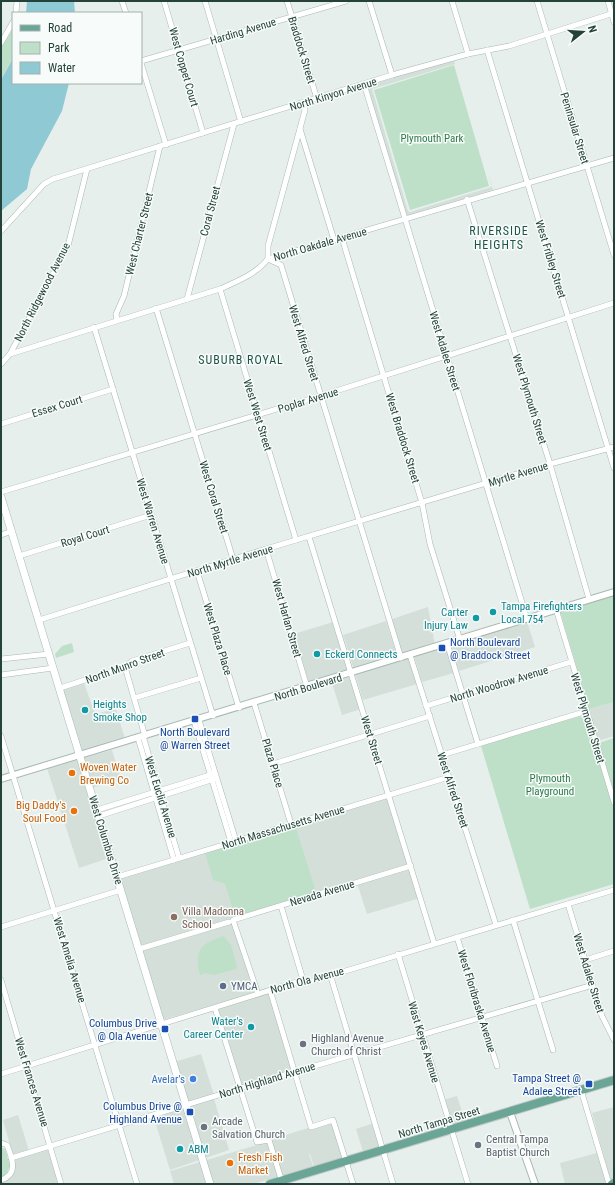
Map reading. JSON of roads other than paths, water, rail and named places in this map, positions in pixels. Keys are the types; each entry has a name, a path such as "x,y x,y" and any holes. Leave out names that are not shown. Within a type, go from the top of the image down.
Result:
{"main road":[{"name":"West Columbus Drive","path":"1,497 210,1184"},
{"name":"North Tampa Street","path":"270,1184 282,1182 346,1161 614,1080"}],"street":[{"path":"16,12 17,1"},
{"path":"122,1 126,12"},
{"name":"West Coppet Court","path":"164,1 203,133"},
{"path":"204,1 241,122"},
{"name":"Braddock Street","path":"287,1 317,99"},
{"name":"Harding Avenue","path":"142,62 346,1"},
{"path":"369,1 392,75"},
{"path":"452,1 468,54"},
{"name":"Peninsular Street","path":"537,1 614,255"},
{"path":"608,1 613,13 614,22"},
{"name":"North Kinyon Avenue","path":"1,231 44,184 53,179 392,75 468,54 509,46 613,13"},
{"path":"1,43 12,24"},
{"name":"West Fribley Street","path":"487,50 614,468"},
{"path":"142,65 166,144"},
{"name":"West Adalee Street","path":"364,84 526,619"},
{"path":"268,259 268,246 305,110 303,103"},
{"name":"Coral Street","path":"187,299 234,124"},
{"path":"300,129 334,240"},
{"name":"West Charter Street","path":"117,320 116,314 124,296 160,146"},
{"name":"North Oakdale Avenue","path":"10,354 220,289 249,276 263,266 268,259 342,238 467,199 528,184 614,158"},
{"name":"North Ridgewood Avenue","path":"1,364 10,354 68,246 87,169"},
{"name":"West Plymouth Street","path":"467,199 550,464 589,599"},
{"name":"West Braddock Street","path":"342,238 422,503 430,544 460,640"},
{"name":"West Alfred Street","path":"268,259 281,264 401,658"},
{"name":"West West Street","path":"220,289 296,540"},
{"name":"Poplar Avenue","path":"1,492 132,454 510,337 614,303"},
{"path":"156,308 195,434"},
{"name":"West Warren Avenue","path":"94,327 213,716"},
{"name":"Essex Court","path":"1,424 113,389"},
{"name":"West Coral Street","path":"195,434 233,560"},
{"name":"Myrtle Avenue","path":"422,503 550,464 614,447"},
{"name":"North Myrtle Avenue","path":"39,620 266,549 422,503"},
{"name":"Royal Court","path":"19,556 151,515"},
{"path":"1,535 12,531"},
{"name":"West Street","path":"309,537 390,795 434,943"},
{"name":"West Harlan Street","path":"266,549 307,687"},
{"name":"West Plaza Place","path":"197,571 239,708"},
{"name":"North Boulevard","path":"1,779 213,716 614,592"},
{"name":"West Plymouth Street","path":"556,609 614,802"},
{"name":"North Munro Street","path":"60,688 125,667 132,661 190,643"},
{"path":"447,643 478,744"},
{"path":"1,659 49,654"},
{"name":"West Alfred Street","path":"410,655 496,925"},
{"name":"North Woodrow Avenue","path":"426,706 571,662"},
{"name":"West Euclid Avenue","path":"125,667 134,698 142,737 177,859"},
{"path":"1,675 53,668"},
{"path":"134,698 201,678"},
{"name":"Plaza Place","path":"254,703 291,824"},
{"path":"442,755 587,711"},
{"path":"273,764 430,716"},
{"path":"197,720 233,842"},
{"name":"West Amelia Avenue","path":"1,736 137,1184"},
{"path":"98,813 214,777"},
{"name":"North Massachusetts Avenue","path":"117,877 449,777"},
{"name":"Nevada Avenue","path":"139,949 411,866"},
{"path":"1,927 121,890"},
{"name":"North Ola Avenue","path":"1,1074 96,1046 303,980 309,982 330,974 614,890"},
{"name":"West Adalee Street","path":"568,904 602,1016 614,1040"},
{"path":"281,906 303,980"},
{"path":"513,920 553,1050"},
{"path":"231,921 258,994"},
{"name":"West Floribraska Avenue","path":"457,936 497,1066"},
{"path":"585,960 614,951"},
{"name":"Wast Keyes Avenue","path":"398,954 468,1184"},
{"path":"330,974 393,1184"},
{"name":"West Frances Avenue","path":"1,980 61,1184"},
{"name":"North Highland Avenue","path":"11,1158 186,1104 592,984"},
{"path":"270,990 311,1127 333,1120 353,1184"},
{"path":"215,1008 257,1142 269,1140 282,1182"},
{"path":"581,1090 612,1184"},
{"path":"510,1112 535,1184"},
{"path":"1,1143 6,1145 11,1158 12,1171 8,1178 1,1180"}],"water":[{"path":"27,1 74,1 75,12 26,12"},
{"path":"12,60 12,84 69,84 62,111 31,169 27,189 1,211 1,80"}],"place":[{"name":"Tampa Firefighters Local 754","path":"493,612"},
{"name":"Carter Injury Law","path":"476,618"},
{"name":"North Boulevard @ Braddock Street","path":"442,648"},
{"name":"Eckerd Connects","path":"317,654"},
{"name":"Heights Smoke Shop","path":"85,710"},
{"name":"North Boulevard @ Warren Street","path":"195,719"},
{"name":"Woven Water Brewing Co","path":"72,773"},
{"name":"Big Daddy's Soul Food","path":"74,811"},
{"name":"Villa Madonna School","path":"174,917"},
{"name":"YMCA","path":"223,986"},
{"name":"Water's Career Center","path":"251,1027"},
{"name":"Columbus Drive @ Ola Avenue","path":"165,1029"},
{"name":"Highland Avenue Church of Christ","path":"303,1044"},
{"name":"Avelar's","path":"193,1079"},
{"name":"Tampa Street @ Adalee Street","path":"589,1084"},
{"name":"Columbus Drive @ Highland Avenue","path":"190,1112"},
{"name":"Arcade Salvation Church","path":"204,1127"},
{"name":"Central Tampa Baptist Church","path":"478,1145"},
{"name":"ABM","path":"180,1149"},
{"name":"Fresh Fish Market","path":"230,1163"}],"district":[{"name":"RIVERSIDE HEIGHTS","path":"499,238"},
{"name":"SUBURB ROYAL","path":"241,360"}],"park label":[{"name":"Plymouth Park","path":"432,138"},
{"name":"Plymouth Playground","path":"550,784"}]}
